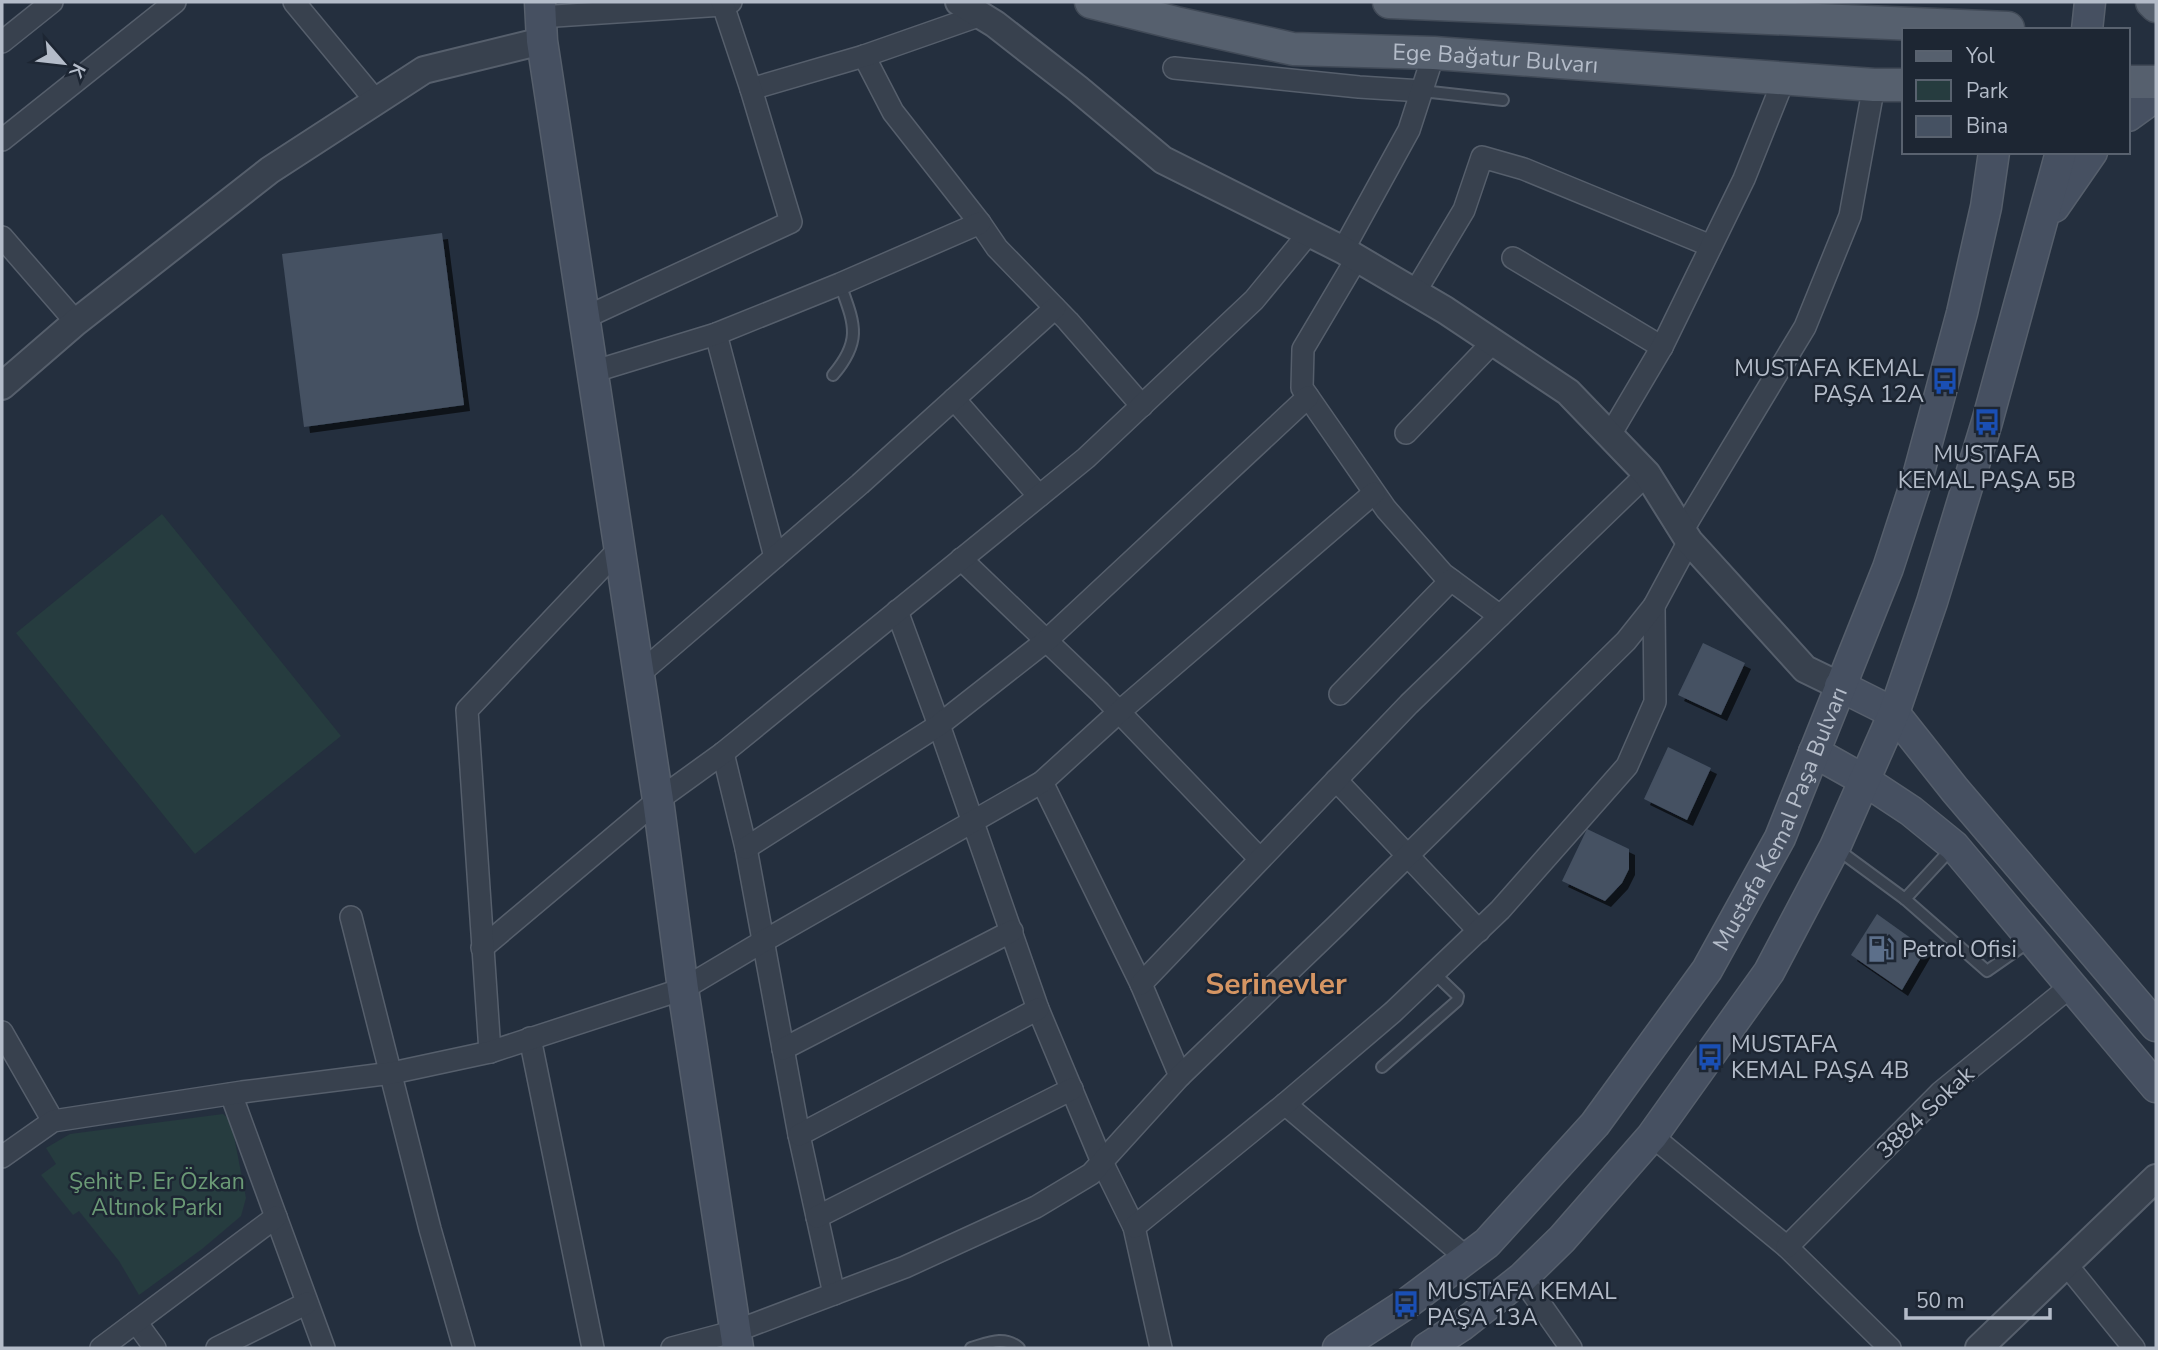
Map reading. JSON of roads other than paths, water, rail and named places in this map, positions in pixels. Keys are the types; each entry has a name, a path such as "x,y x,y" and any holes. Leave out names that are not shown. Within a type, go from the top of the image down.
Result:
{"main road":[{"name":"Ege Bağatur Bulvarı","path":"1091,2 1293,48 1434,53 1889,85"},
{"path":"1390,2 2009,20"},
{"path":"2152,2 2156,6"},
{"path":"541,20 737,1340"},
{"path":"2130,82 2156,82"},
{"path":"2130,115 2156,98"},
{"name":"Mustafa Kemal Paşa Bulvarı","path":"1338,1348 1406,1304 1487,1243 1595,1124 1707,970 1780,838 1888,568 1918,476 1962,313 1986,207 1994,154"},
{"path":"1427,1348 1461,1326 1522,1278 1562,1239 1652,1136 1769,972 1835,847 1894,713 1987,422 2060,154"},
{"path":"2039,230 2091,154"},
{"path":"1840,686 1894,713 1955,790 2156,1026"},
{"path":"1814,752 1911,810 1955,846 2156,1087"}],"street":[{"path":"2,42 52,2"},
{"path":"2,141 175,2"},
{"path":"294,2 376,101"},
{"path":"2,386 76,322 270,170 424,70 541,20 634,6 725,3 791,222 584,318"},
{"path":"751,89 864,56 980,11 1163,160 1350,254 1415,292 1568,393 1647,474 1686,536 1805,669 1840,686"},
{"path":"1434,53 1409,130 1303,349 1302,388 1385,509 1443,574 1500,616"},
{"path":"864,56 893,113 997,248 1055,307 1142,406"},
{"path":"1174,68 1422,91"},
{"path":"1610,435 1662,347 1744,179 1784,79"},
{"path":"672,1348 737,1340 834,1294 905,1267 1035,1207 1091,1174 1180,1076 1626,641 1654,606 1686,536 1805,327 1850,215 1889,85"},
{"path":"1415,292 1464,210 1482,157 1524,169 1711,246"},
{"path":"592,372 716,334 980,223"},
{"path":"482,948 658,800 723,753 1086,458 1254,300 1309,233"},
{"path":"2,237 76,322"},
{"path":"1513,258 1662,347"},
{"path":"638,675 775,557 1055,307"},
{"path":"716,334 775,557"},
{"path":"1406,433 1493,342"},
{"path":"746,848 939,725 1046,641 1308,397"},
{"path":"954,399 1039,496"},
{"path":"1141,984 1409,704 1647,474"},
{"path":"2,1157 54,1121 392,1073 490,1052 683,989 1042,782 1119,712 1374,493"},
{"path":"490,1052 467,710 620,549"},
{"path":"961,559 1119,712 1260,859"},
{"path":"1340,694 1451,580"},
{"path":"1134,1227 1393,1012 1500,911 1627,766 1655,702 1654,606"},
{"path":"897,611 1038,1009 1102,1162 1134,1227 1161,1348"},
{"path":"723,753 746,848 799,1135 834,1294"},
{"path":"1336,780 1479,931"},
{"path":"1042,782 1141,984 1180,1076"},
{"path":"351,917 430,1229 464,1348"},
{"path":"783,1049 1012,931"},
{"name":"3884 Sokak","path":"1787,1247 1941,1092 2071,986"},
{"path":"799,1135 1038,1009"},
{"path":"2,1032 54,1121"},
{"path":"530,1038 593,1348"},
{"path":"817,1217 1072,1089"},
{"path":"231,1094 324,1348"},
{"path":"1285,1104 1468,1259"},
{"path":"1652,1136 1787,1247 1890,1348"},
{"path":"1979,1348 2156,1178"},
{"path":"101,1348 276,1217"},
{"path":"2066,1264 2134,1348"},
{"path":"1522,1278 1571,1348"},
{"path":"217,1348 307,1303"},
{"path":"136,1322 155,1348"}],"lane":[{"path":"1422,91 1503,100"},
{"path":"833,375 847,355 853,333 853,322 840,284"},
{"path":"1905,899 1955,846"},
{"path":"1835,847 1905,899 1987,971 2032,939"},
{"path":"1382,1067 1457,1001 1458,996 1454,990 1434,973"},
{"path":"971,1348 1000,1340 1011,1342 1019,1348"}],"place":[{"name":"MUSTAFA KEMAL PAŞA 12A","path":"1945,381"},
{"name":"MUSTAFA KEMAL PAŞA 5B","path":"1987,422"},
{"name":"Petrol Ofisi","path":"1881,949"},
{"name":"MUSTAFA KEMAL PAŞA 4B","path":"1710,1057"},
{"name":"MUSTAFA KEMAL PAŞA 13A","path":"1406,1304"}],"district":[{"name":"Serinevler","path":"1276,984"}],"park label":[{"name":"Şehit P. Er Özkan Altınok Parkı","path":"157,1194"}]}
